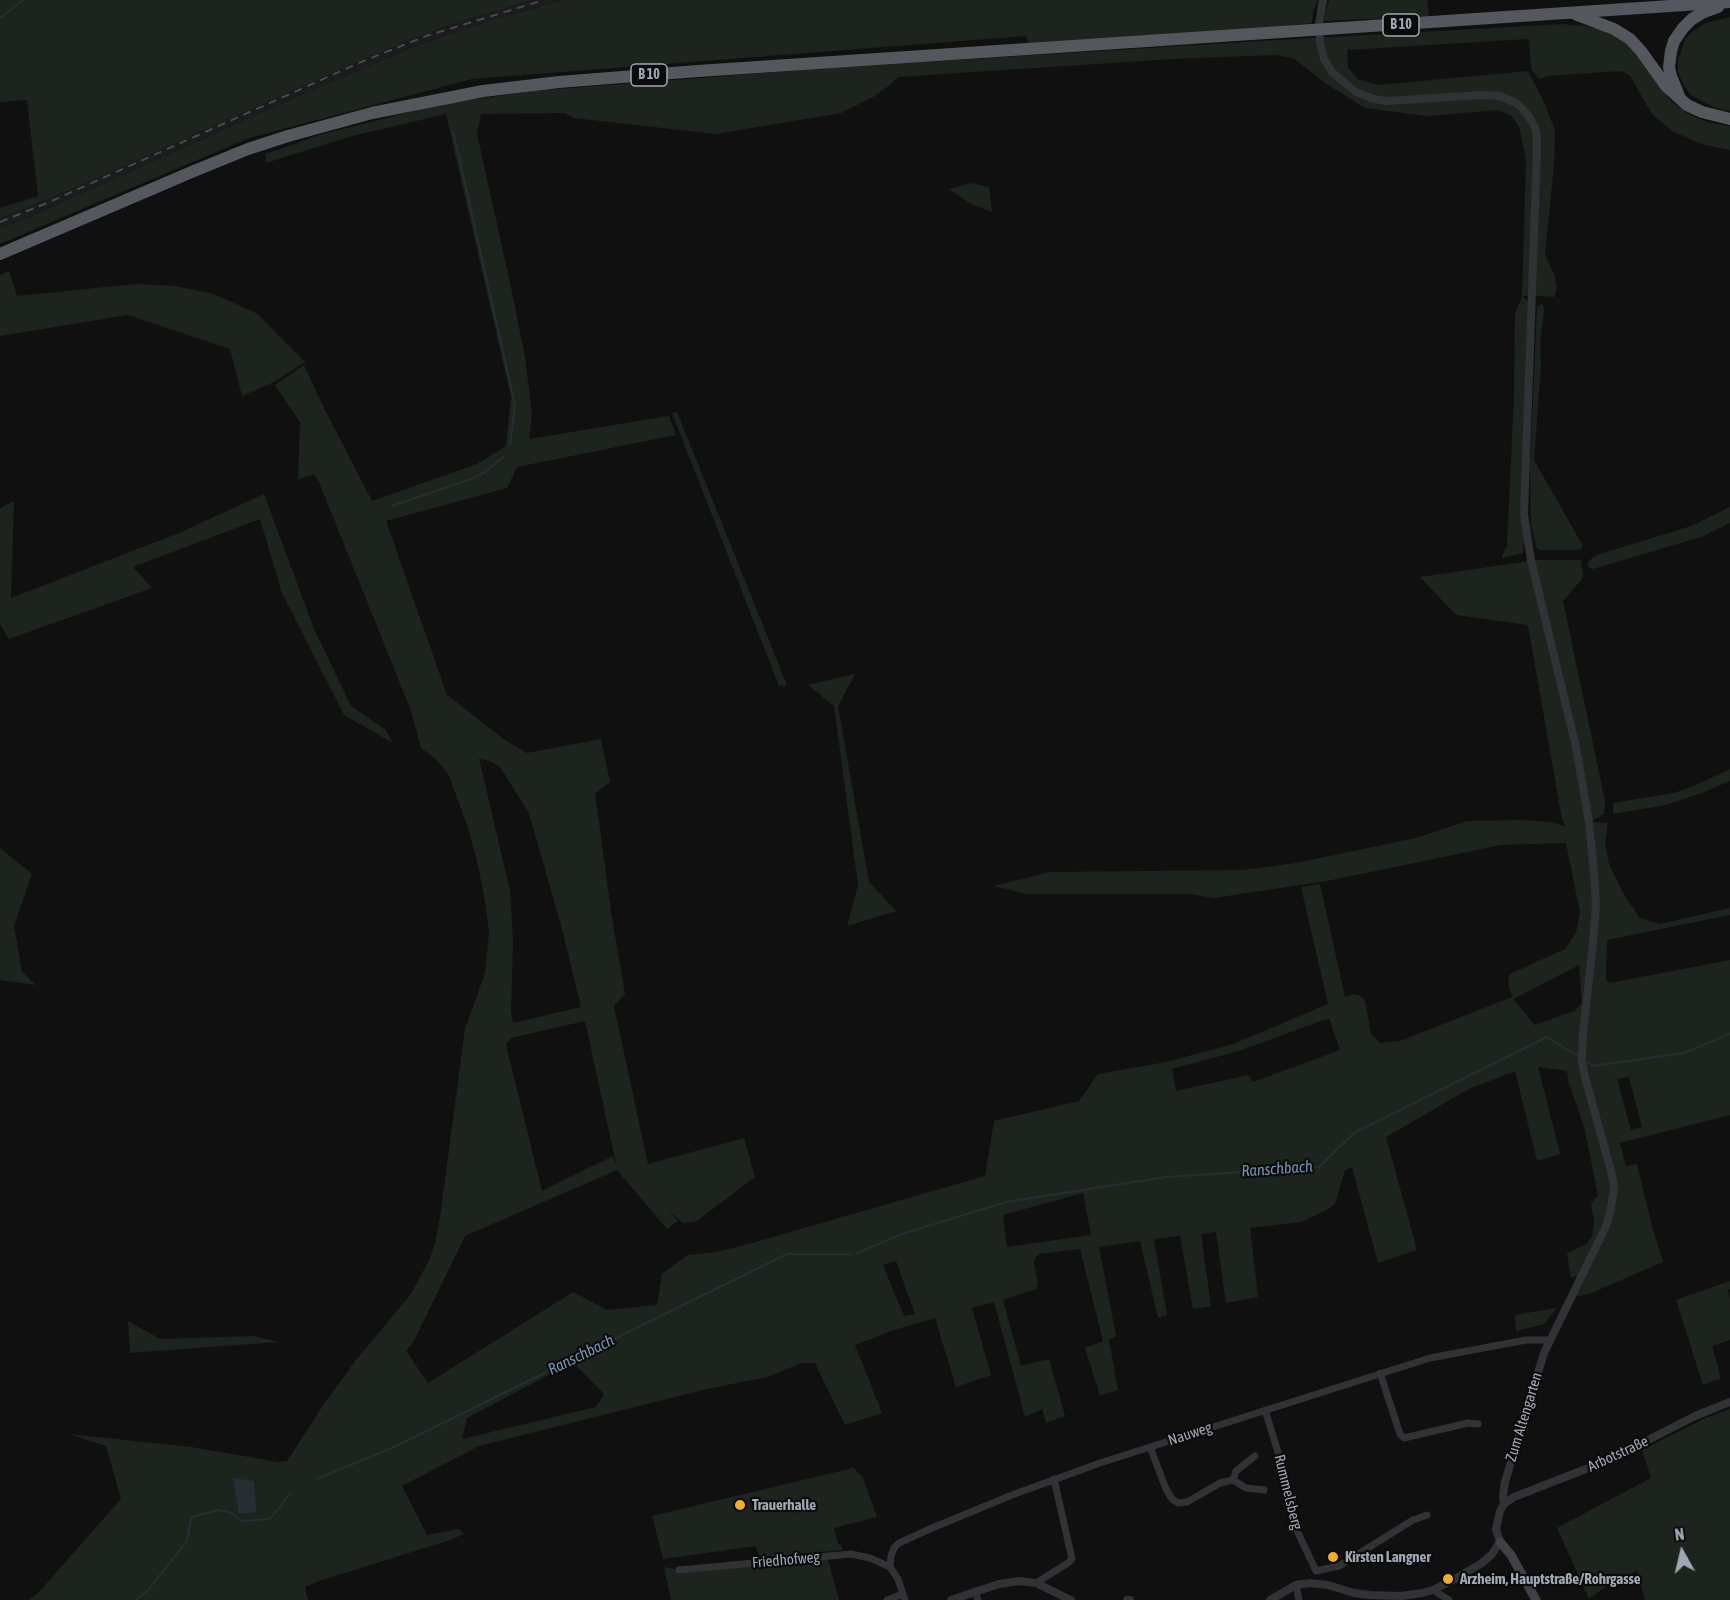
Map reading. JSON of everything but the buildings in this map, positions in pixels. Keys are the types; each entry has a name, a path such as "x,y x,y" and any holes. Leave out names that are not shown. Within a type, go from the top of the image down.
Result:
{"highway":[{"name":"B 10","path":"0,254 155,187 268,143 372,113 483,91 559,82 698,71 1730,3"},
{"path":"1681,100 1669,67 1674,41 1692,19 1711,9 1730,3"},
{"path":"1574,13 1614,29 1630,39 1666,86 1687,105 1702,112 1730,119"}],"main road":[{"path":"1500,1542 1511,1555 1536,1600"}],"street":[{"name":"Zum Altengarten","path":"1322,4 1319,34 1324,58 1332,72 1348,87 1374,99 1399,101 1480,95 1500,96 1522,108 1535,127 1537,136 1524,506 1531,560 1576,747 1589,822 1596,904 1582,1059 1614,1188 1606,1226 1550,1340 1505,1482 1504,1504 1496,1529 1500,1542"},
{"name":"Nauweg","path":"890,1567 894,1548 899,1543 981,1507 1054,1479 1430,1358 1526,1341 1550,1340"},
{"path":"1380,1373 1400,1434 1404,1437 1468,1423 1478,1424"},
{"name":"Arbotstraße","path":"1504,1504 1514,1497 1609,1460 1695,1416 1730,1402"},
{"name":"Rummelsberg","path":"1265,1410 1287,1481 1292,1520 1316,1571"},
{"path":"1150,1447 1166,1489 1172,1499 1178,1503 1187,1502 1220,1483 1233,1480 1246,1488 1264,1491"},
{"path":"1233,1480 1236,1471 1255,1456"},
{"path":"1036,1583 1068,1563 1072,1558 1054,1479"},
{"path":"1310,1583 1316,1571 1339,1566 1407,1524 1427,1515"},
{"path":"1270,1600 1296,1585 1310,1583 1328,1585 1360,1594 1412,1597 1433,1590 1482,1563 1500,1542"},
{"name":"Friedhofweg","path":"679,1570 851,1554 870,1558 890,1567"},
{"path":"887,1600 904,1597 898,1579 890,1567"},
{"path":"951,1600 976,1596 1010,1581 1024,1581 1036,1583 1071,1600"},
{"path":"1296,1585 1299,1600"},
{"path":"1433,1590 1449,1600"}],"shaded area":[{"path":"0,0 532,0 438,29 355,63 75,188 0,218 0,208 38,196 27,100 0,102"},
{"path":"532,0 564,0 488,21 413,47 23,220 0,228 0,218 75,188 355,63 438,29"},
{"path":"564,0 1318,0 1313,11 1312,23 1277,27 1029,43 1026,36 472,79 249,138 0,244 0,228 23,220 292,99 413,47 488,21"},
{"path":"1330,0 1427,0 1429,16 1324,21"},
{"path":"1730,17 1730,111 1713,107 1691,95 1678,72 1678,60 1685,39 1692,32 1706,23"},
{"path":"1562,24 1601,29 1626,41 1672,102 1690,115 1707,122 1730,126 1730,150 1701,144 1672,131 1652,114 1630,76 1621,71 1548,76 1539,79 1531,69 1529,39 1347,50 1348,68 1358,79 1378,85 1528,71 1555,130 1554,165 1545,254 1554,274 1557,288 1554,297 1529,295 1522,297 1526,161 1520,129 1512,116 1498,110 1427,116 1365,108 1325,83 1295,59 1276,55 1173,59 898,77 873,97 841,113 715,134 574,118 565,113 481,114 477,134 525,357 532,413 529,439 669,416 676,435 517,467 507,488 386,521 447,695 505,740 527,753 601,739 610,782 595,793 625,994 614,1006 648,1164 744,1138 755,1177 697,1221 683,1223 667,1210 678,1221 667,1229 617,1170 465,1236 414,1341 406,1351 428,1383 573,1292 607,1310 657,1305 662,1274 688,1255 717,1252 752,1243 985,1176 994,1121 1079,1101 1098,1074 1166,1062 1233,1044 1328,1004 1301,887 1320,884 1345,997 1353,994 1365,1000 1371,1034 1380,1043 1400,1041 1512,997 1508,981 1510,974 1565,949 1576,933 1580,912 1566,843 1501,845 1327,881 1214,898 1190,894 1026,894 994,886 1050,872 1243,870 1296,863 1416,838 1467,821 1521,820 1549,822 1565,826 1528,625 1456,615 1420,577 1537,560 1581,560 1582,579 1563,601 1605,801 1604,814 1590,822 1608,823 1605,844 1609,864 1624,895 1640,918 1660,924 1730,908 1730,915 1607,940 1606,980 1610,983 1730,960 1730,1115 1620,1143 1626,1166 1637,1164 1663,1262 1589,1294 1574,1297 1581,1274 1571,1278 1567,1253 1585,1245 1592,1237 1594,1220 1591,1204 1598,1195 1584,1126 1569,1084 1567,1071 1538,1067 1560,1154 1537,1161 1515,1071 1469,1089 1386,1137 1417,1250 1378,1263 1352,1167 1345,1170 1335,1204 1325,1211 1301,1222 1250,1228 1258,1297 1226,1303 1216,1232 1201,1234 1211,1306 1193,1309 1180,1236 1154,1239 1167,1315 1158,1318 1140,1241 1099,1247 1116,1336 1109,1340 1118,1390 1100,1395 1085,1348 1103,1341 1080,1249 1039,1254 1034,1263 1038,1283 1036,1289 1003,1300 1021,1366 1049,1359 1065,1416 1046,1423 1042,1409 1025,1417 994,1302 972,1308 991,1375 956,1387 935,1318 855,1345 882,1413 845,1425 815,1363 802,1363 767,1377 707,1389 479,1446 402,1486 427,1535 459,1529 464,1534 319,1581 305,1587 308,1600 29,1600 39,1592 121,1499 106,1446 69,1434 191,1447 278,1462 287,1461 356,1360 411,1294 435,1244 465,1029 485,973 489,931 477,861 467,825 449,776 437,760 421,748 411,711 319,482 314,474 298,480 300,422 275,385 304,365 372,501 477,464 506,446 511,397 446,114 352,136 266,163 265,154 323,134 442,104 533,91 815,69 1260,41","holes":["479,758 500,767 529,813 562,929 584,1019 581,1007 513,1023 511,1010 513,942 510,891","1579,965 1582,1003 1574,1011 1535,1025 1513,999","1329,1018 1340,1050 1253,1082 1248,1075 1176,1091 1172,1069 1242,1050","585,1021 617,1168 613,1156 542,1191 506,1045 511,1038","1629,1077 1642,1127 1631,1130 1617,1079","1083,1193 1091,1235 1007,1247 1003,1215","896,1261 915,1314 904,1316 883,1265","573,1362 604,1394 596,1407 462,1439 467,1418"]},
{"path":"971,183 989,187 992,212 971,204 949,189"},
{"path":"9,271 17,296 136,284 175,286 214,294 258,314 305,362 274,382 242,396 230,349 128,315 0,336 0,275"},
{"path":"1522,297 1528,301 1524,542 1523,553 1501,558 1507,545 1514,396 1515,314"},
{"path":"1543,304 1534,460 1583,546 1576,550 1539,550 1536,547 1531,524 1530,470 1537,308 1538,305"},
{"path":"677,412 787,685 779,686 672,413"},
{"path":"264,494 314,629 351,706 386,730 393,743 344,715 282,593 260,519 133,567 152,588 9,639 0,624 0,508 14,501 11,598 179,533"},
{"path":"1730,507 1730,523 1701,537 1593,569 1588,567 1588,563 1597,555 1691,526"},
{"path":"855,674 838,706 869,882 896,911 847,926 858,885 834,706 808,685"},
{"path":"1730,769 1730,781 1704,792 1666,805 1613,814 1613,803 1674,793"},
{"path":"0,848 32,874 14,926 22,972 36,985 0,980"},
{"path":"1730,1281 1728,1290 1730,1340 1712,1346 1721,1378 1703,1385 1676,1300"},
{"path":"1557,1308 1544,1324 1516,1331 1515,1315"},
{"path":"128,1321 160,1339 253,1336 278,1342 130,1353"},
{"path":"1730,1409 1730,1600 1645,1600 1637,1571 1610,1583 1589,1599 1557,1528 1651,1478 1642,1450 1706,1418"},
{"path":"853,1468 862,1476 877,1517 834,1528 842,1550 759,1558 756,1546 663,1559 652,1516"},
{"path":"233,1478 254,1481 256,1512 239,1514"},
{"path":"827,1556 839,1600 671,1600 664,1567 679,1570"}],"waterway":[{"path":"0,18 23,0"},
{"path":"453,131 515,405 510,444"},
{"path":"392,506 471,479 485,472 503,457"},
{"name":"Ranschbach","path":"1585,1061 1593,1066 1684,1053 1730,1034"},
{"name":"Ranschbach","path":"857,1253 902,1234 1006,1202 1166,1177 1319,1167 1354,1133 1547,1037 1581,1058"},
{"name":"Ranschbach","path":"317,1479 394,1447 787,1254 850,1254"},
{"name":"Ranschbach","path":"136,1600 148,1590 187,1541 191,1517 218,1510 232,1513 241,1521 270,1519 289,1495"}],"railway":[{"path":"0,222 361,62 426,36 544,0"}],"place":[{"name":"Trauerhalle","path":"740,1505"},
{"name":"Kirsten Langner","path":"1333,1557"},
{"name":"Arzheim, Hauptstraße/Rohrgasse","path":"1448,1579"}]}
